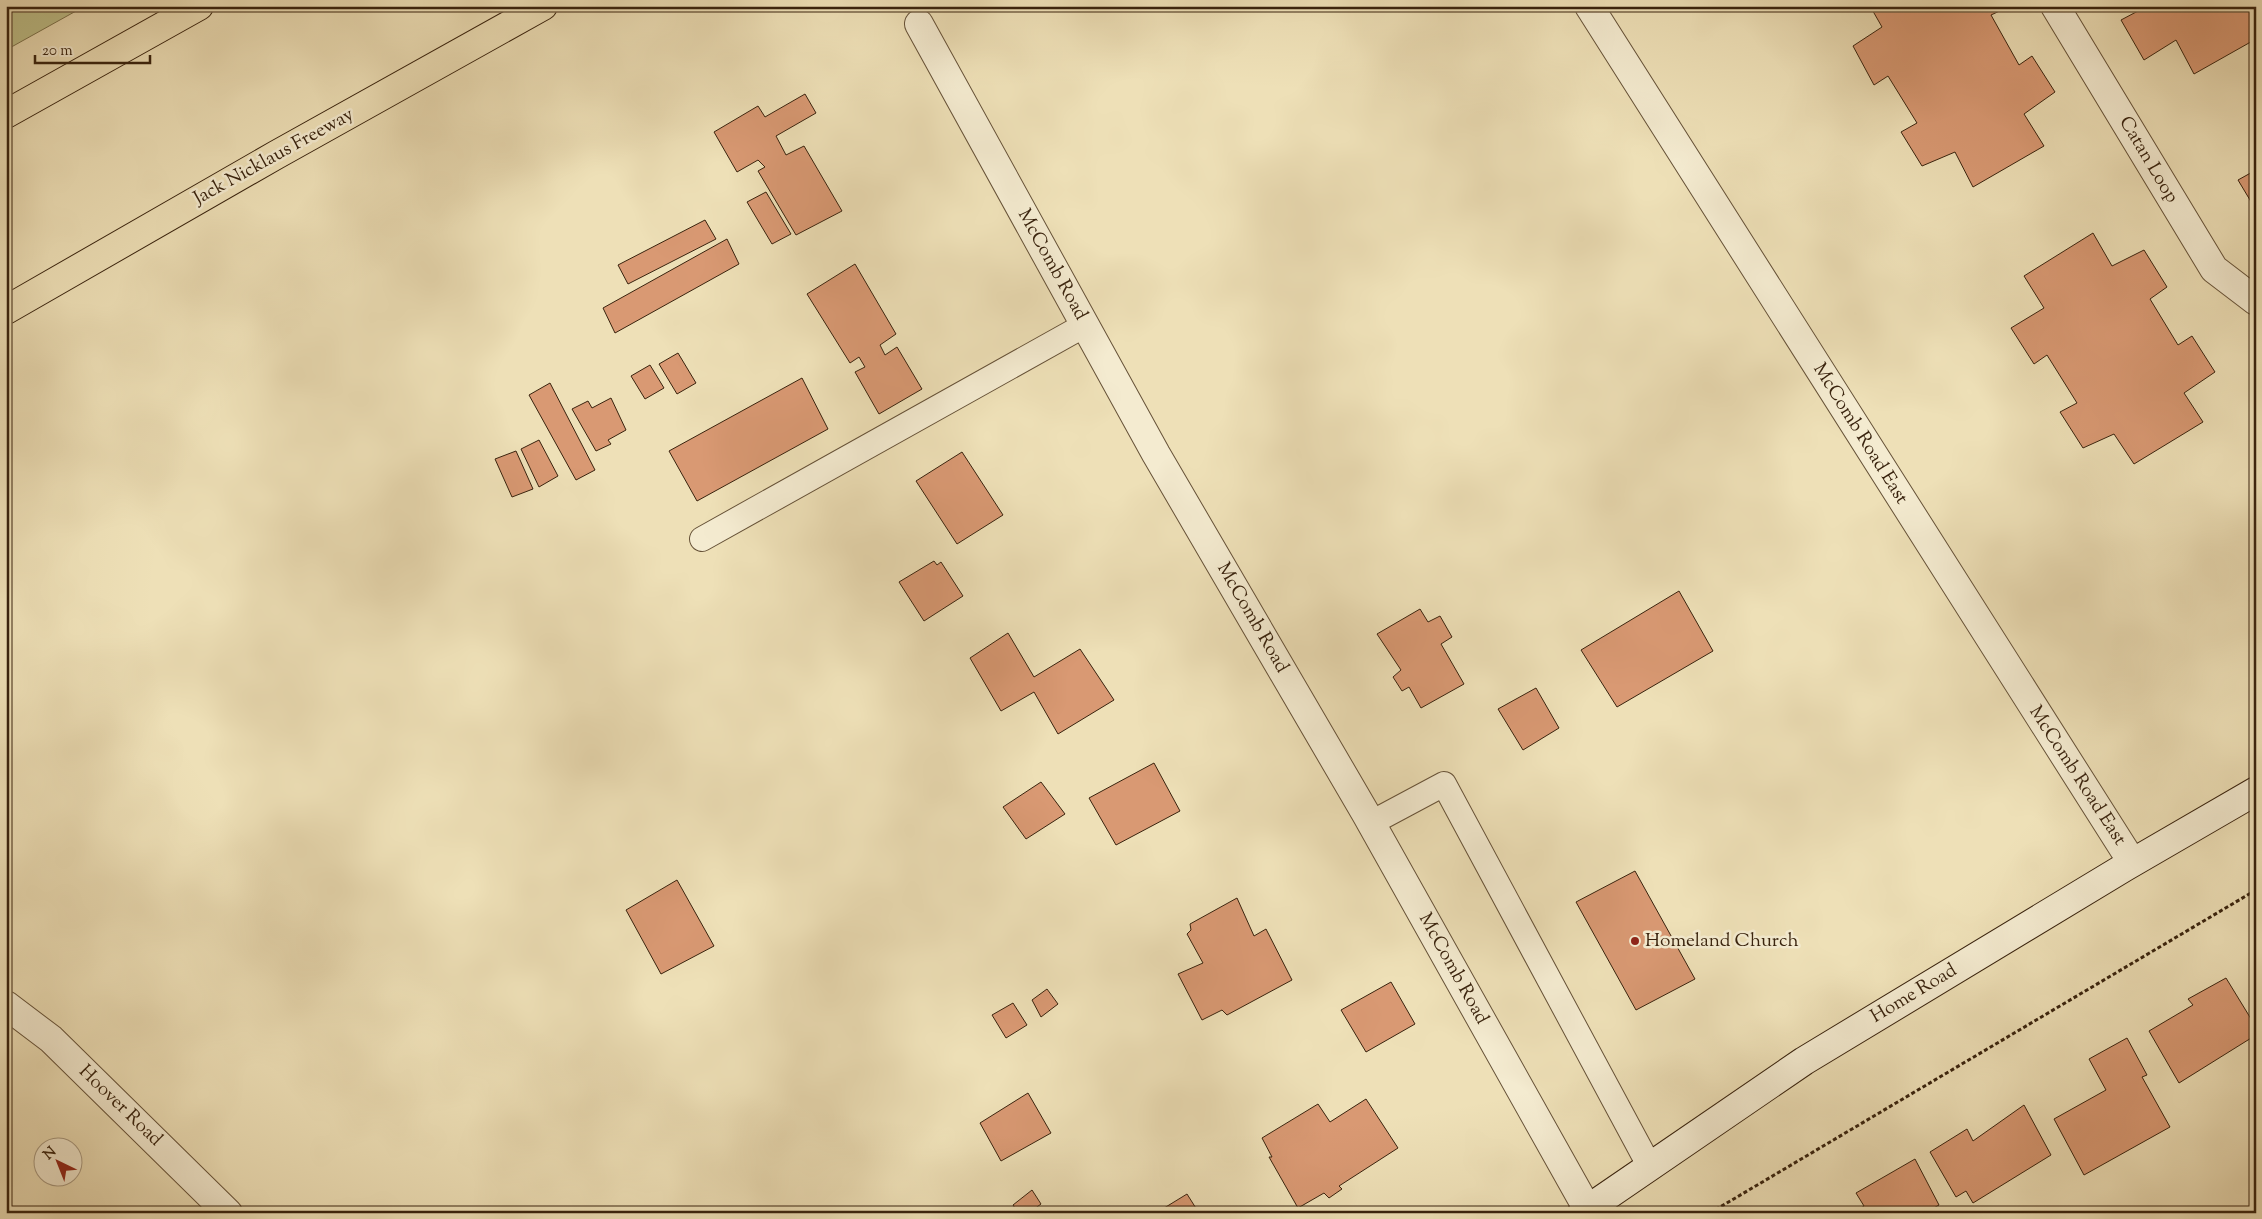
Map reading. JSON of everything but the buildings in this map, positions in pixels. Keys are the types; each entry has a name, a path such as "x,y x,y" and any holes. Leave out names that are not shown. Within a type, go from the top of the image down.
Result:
{"highway":[{"path":"6,114 200,6"},
{"name":"Jack Nicklaus Freeway","path":"6,310 276,155 543,6"}],"street":[{"name":"McComb Road East","path":"1589,6 2132,862"},
{"name":"Catan Loop","path":"2056,6 2214,269 2256,301"},
{"name":"McComb Road","path":"919,24 1156,454 1371,823 1585,1211"},
{"name":"Home Road","path":"1585,1211 1804,1061 2132,862 2256,791"},
{"name":"Hoover Road","path":"6,1005 51,1039 228,1213"}],"lane":[{"path":"702,539 1085,325"},
{"path":"1371,823 1444,784 1650,1167"}],"path":[{"path":"1710,1213 2256,890"}],"green space":[{"path":"6,6 85,6 6,50"}],"place":[{"name":"Homeland Church","path":"1635,941"}]}
